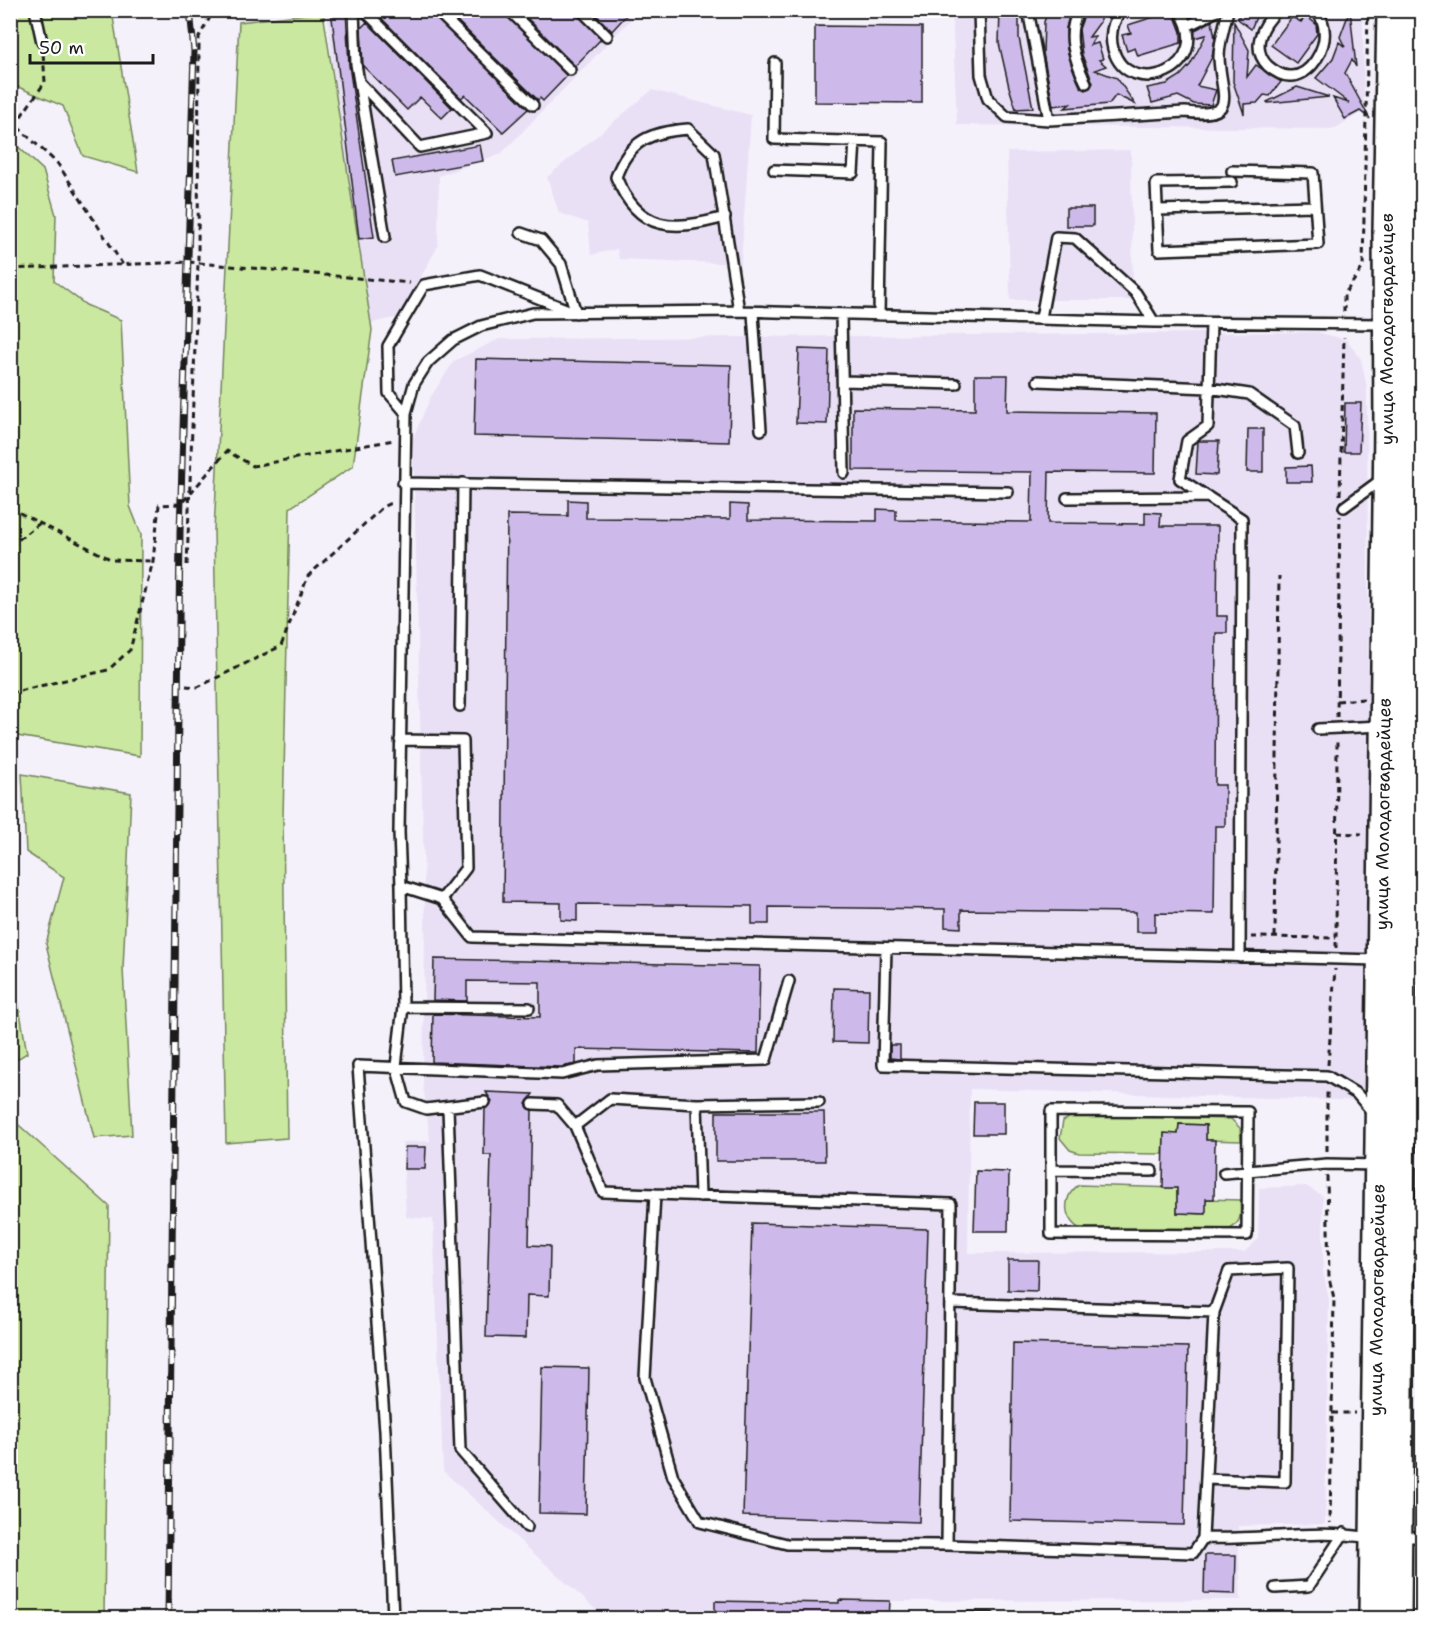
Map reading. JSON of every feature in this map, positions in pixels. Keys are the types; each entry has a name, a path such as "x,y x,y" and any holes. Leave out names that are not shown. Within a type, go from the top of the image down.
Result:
{"main road":[{"name":"улица Молодогвардейцев","path":"1391,10 1408,141"},
{"name":"улица Молодогвардейцев","path":"1397,1618 1401,1246 1403,478 1408,141 1416,10"},
{"name":"улица Молодогвардейцев","path":"1401,1246 1379,1165 1379,1120 1382,960 1403,774 1383,726 1403,478 1386,324 1407,231"},
{"name":"улица Молодогвардейцев","path":"1373,1618 1398,1538"}],"lane":[{"path":"35,10 42,42"},
{"path":"354,10 359,82 385,237"},
{"path":"359,82 420,147 488,133 364,10"},
{"path":"436,10 533,105"},
{"path":"509,10 570,70"},
{"path":"581,10 607,36"},
{"path":"979,10 981,75 988,99 1007,117 1049,120 1185,112 1206,115 1216,112 1224,105 1225,95 1219,57 1228,10"},
{"path":"1028,10 1049,120"},
{"path":"1079,10 1074,20 1074,58 1086,83"},
{"path":"1122,10 1113,26 1111,40 1121,63 1138,75 1153,76 1176,67 1188,46 1187,26 1179,10"},
{"path":"1187,26 1219,10"},
{"path":"1278,10 1268,20 1260,36 1258,50 1266,64 1276,72 1289,76 1300,75 1310,68 1321,50 1325,31 1317,11"},
{"path":"775,63 774,139 882,142 879,315"},
{"path":"725,217 692,226 657,225 627,201 616,177 623,157 644,139 665,131 688,129 714,154 725,217 739,311"},
{"path":"774,170 853,173 855,141"},
{"path":"1232,171 1313,173 1318,243 1159,250 1156,183 1232,182"},
{"path":"1157,210 1315,206"},
{"path":"521,233 541,240 561,264 576,312"},
{"path":"1041,318 1056,237 1075,238 1136,293 1154,322"},
{"path":"406,413 389,393 388,346 424,285 480,275 576,312"},
{"path":"485,1102 426,1109 406,1102 396,1066 403,1007 400,740 406,413 414,384 428,362 453,340 481,326 533,313 576,312 739,311 1154,322 1386,324"},
{"path":"753,312 761,430"},
{"path":"841,314 844,473"},
{"path":"1211,323 1208,426 1187,441 1180,479 1242,519 1240,957"},
{"path":"843,381 956,384"},
{"path":"1038,381 1209,387 1249,394 1295,426 1298,453"},
{"path":"1342,507 1403,478"},
{"path":"403,483 1008,492"},
{"path":"460,706 463,483"},
{"path":"1067,498 1208,497"},
{"path":"1318,729 1383,726"},
{"path":"400,740 463,741 466,868 442,898"},
{"path":"401,886 442,898 472,937 1382,960"},
{"path":"886,948 883,1065 1327,1076 1357,1094 1379,1120"},
{"path":"393,1618 385,1431 358,1066 562,1074 598,1065 766,1060 789,981"},
{"path":"403,1007 529,1008"},
{"path":"575,1126 610,1100 697,1104 819,1101"},
{"path":"533,1104 557,1105 575,1126 603,1192 951,1204 947,1545"},
{"path":"697,1104 700,1196"},
{"path":"448,1108 460,1450 527,1527"},
{"path":"1051,1111 1248,1112 1247,1170 1247,1235 1051,1234 1051,1111"},
{"path":"1224,1173 1327,1164 1379,1165"},
{"path":"1051,1170 1152,1171"},
{"path":"655,1194 645,1378 673,1477 700,1522 787,1544 947,1545 1193,1553 1203,1538 1214,1312 1229,1271 1288,1268 1285,1482 1206,1479"},
{"path":"951,1303 1214,1312"},
{"path":"1203,1538 1238,1540 1330,1533 1398,1538"},
{"path":"1275,1588 1309,1586 1344,1533"},
{"path":"938,1618 990,1618"}],"path":[{"path":"187,565 198,263 199,37 214,10"},
{"path":"1340,496 1344,296 1363,267 1368,10"},
{"path":"15,125 45,82 42,42"},
{"path":"10,120 58,164 123,265"},
{"path":"10,269 198,263 424,285"},
{"path":"10,693 108,670 130,650 153,561 159,505 181,504 227,451 252,466 405,438"},
{"path":"186,686 198,687 281,646 308,576 384,506 403,497"},
{"path":"1330,1533 1334,1298 1329,1278 1327,1076 1336,959 1336,728 1342,507"},
{"path":"10,508 112,560 153,561"},
{"path":"10,546 39,523"},
{"path":"1275,937 1279,576"},
{"path":"1240,937 1336,938"}],"shaded area":[{"path":"327,11 639,11 502,153 439,176 438,246 399,317 360,326"},
{"path":"952,11 1360,11 1363,20 1364,111 1334,129 957,125"},
{"path":"652,90 751,115 741,264 619,259 617,249 591,255 588,223 559,213 547,177"},
{"path":"1131,150 1133,300 1010,300 1007,152"},
{"path":"1317,332 1347,340 1361,359 1367,388 1371,1101 970,1089 968,1253 1244,1252 1258,1239 1259,1188 1306,1186 1323,1196 1323,1271 1329,1299 1325,1524 1238,1526 1241,1600 890,1601 889,1618 605,1618 443,1471 433,1219 406,1217 402,1142 430,1141 423,1084 425,921 413,438 431,396 454,361 499,339"}],"green space":[{"path":"10,11 112,11 138,172 83,156 63,106 11,84"},
{"path":"323,12 372,330 353,466 290,508 283,817 287,1138 226,1143 214,531 239,22"},
{"path":"10,139 43,170 56,215 54,281 86,305 121,320 130,506 141,534 140,756 11,735"},
{"path":"22,774 131,793 123,969 132,1135 94,1138 46,944 64,877 26,852"},
{"path":"11,960 27,1053 10,1063"},
{"path":"1074,1115 1231,1119 1240,1128 1241,1141 1206,1140 1206,1125 1179,1124 1178,1134 1164,1134 1163,1154 1079,1153 1070,1150 1060,1138 1063,1121"},
{"path":"11,1118 109,1206 104,1618 11,1618"},
{"path":"1079,1185 1177,1188 1177,1213 1205,1214 1206,1199 1240,1200 1240,1218 1228,1230 1083,1230 1072,1222 1067,1209 1069,1196"}],"building":[{"path":"331,10 346,10 349,65 374,237 359,239"},
{"path":"378,10 429,10 528,109 503,132 465,95 461,98 376,13"},
{"path":"446,10 502,10 566,75 565,78 543,101 540,98 538,100"},
{"path":"519,10 574,10 601,39 575,66"},
{"path":"591,10 631,10 612,31"},
{"path":"1000,10 1019,10 1019,38 1033,108 1016,109 999,43"},
{"path":"1048,10 1071,10 1066,28 1067,49 1080,86 1086,90 1093,83 1082,55 1079,29 1086,10 1100,10 1100,22 1089,37 1095,36 1090,45 1098,43 1103,59 1099,60 1106,66 1095,70 1117,78 1135,104 1116,95 1109,104 1065,108 1070,104 1053,106 1043,53 1044,22"},
{"path":"1242,10 1259,10 1251,29 1238,19"},
{"path":"1350,10 1356,67 1352,60 1345,73 1370,119 1360,111 1345,119 1333,98 1349,103 1316,78 1333,58 1339,42 1345,47 1340,37"},
{"path":"1173,11 1181,32 1181,43 1138,56 1135,48 1127,51 1122,35 1131,33 1128,25"},
{"path":"1306,16 1316,24 1317,34 1296,63 1271,45 1292,17 1301,22"},
{"path":"1212,21 1215,38 1212,57 1197,86 1216,90 1211,105 1194,104 1178,96 1152,103 1147,88 1167,84 1180,76 1190,65 1206,35 1194,38 1195,30"},
{"path":"367,22 452,108 442,118 420,97 407,110 363,66 361,28"},
{"path":"1234,22 1249,50 1247,77 1256,65 1281,82 1270,96 1264,95 1257,103 1244,104 1244,114 1233,82"},
{"path":"815,26 922,27 922,103 815,102"},
{"path":"1297,87 1329,97 1267,102"},
{"path":"480,145 483,161 395,177 392,161"},
{"path":"1066,208 1093,208 1093,226 1066,226"},
{"path":"799,349 829,350 827,424 796,423"},
{"path":"476,359 731,365 729,442 474,436"},
{"path":"975,375 1008,375 1007,411 1156,413 1155,473 1049,472 1048,523 1145,524 1145,512 1161,513 1160,526 1218,526 1217,616 1227,616 1227,633 1216,633 1215,785 1225,785 1225,826 1215,826 1214,914 1155,913 1155,932 1136,932 1136,912 961,910 961,928 945,927 945,909 769,907 769,924 752,924 752,906 577,904 577,921 561,920 561,903 503,902 507,515 568,516 568,500 586,501 586,518 730,519 730,504 748,505 748,520 877,521 877,509 896,510 896,520 1031,522 1032,472 853,470 853,408 975,410"},
{"path":"1345,403 1361,403 1359,452 1344,452"},
{"path":"1248,429 1263,429 1263,472 1247,472"},
{"path":"1198,441 1219,441 1217,475 1196,474"},
{"path":"1311,466 1312,482 1286,482 1286,467"},
{"path":"434,959 760,966 758,1053 576,1049 576,1064 561,1067 432,1062 433,1014 540,1017 540,982 467,981 467,1001 433,1000"},
{"path":"834,988 869,989 868,1043 833,1042"},
{"path":"890,1045 900,1045 900,1059 890,1058"},
{"path":"486,1092 533,1094 526,1104 532,1111 529,1245 550,1246 549,1296 527,1295 526,1338 486,1337 491,1155 484,1155 485,1109 492,1102"},
{"path":"974,1102 1004,1102 1004,1134 973,1134"},
{"path":"716,1112 824,1112 825,1161 716,1161"},
{"path":"1179,1124 1206,1125 1206,1140 1215,1140 1214,1199 1206,1199 1206,1214 1177,1213 1177,1188 1163,1188 1164,1133 1178,1134"},
{"path":"405,1147 426,1147 425,1169 404,1169"},
{"path":"976,1171 1009,1172 1008,1231 974,1231"},
{"path":"752,1223 928,1229 919,1522 743,1516"},
{"path":"1008,1260 1038,1260 1037,1291 1008,1290"},
{"path":"1013,1343 1188,1347 1184,1525 1010,1521"},
{"path":"542,1367 589,1368 586,1514 539,1513"},
{"path":"1205,1555 1236,1555 1235,1594 1204,1593"},
{"path":"839,1600 890,1601 889,1618 715,1618 715,1601 839,1603"}],"railway":[{"path":"168,1618 180,533 194,51 190,10"}]}
